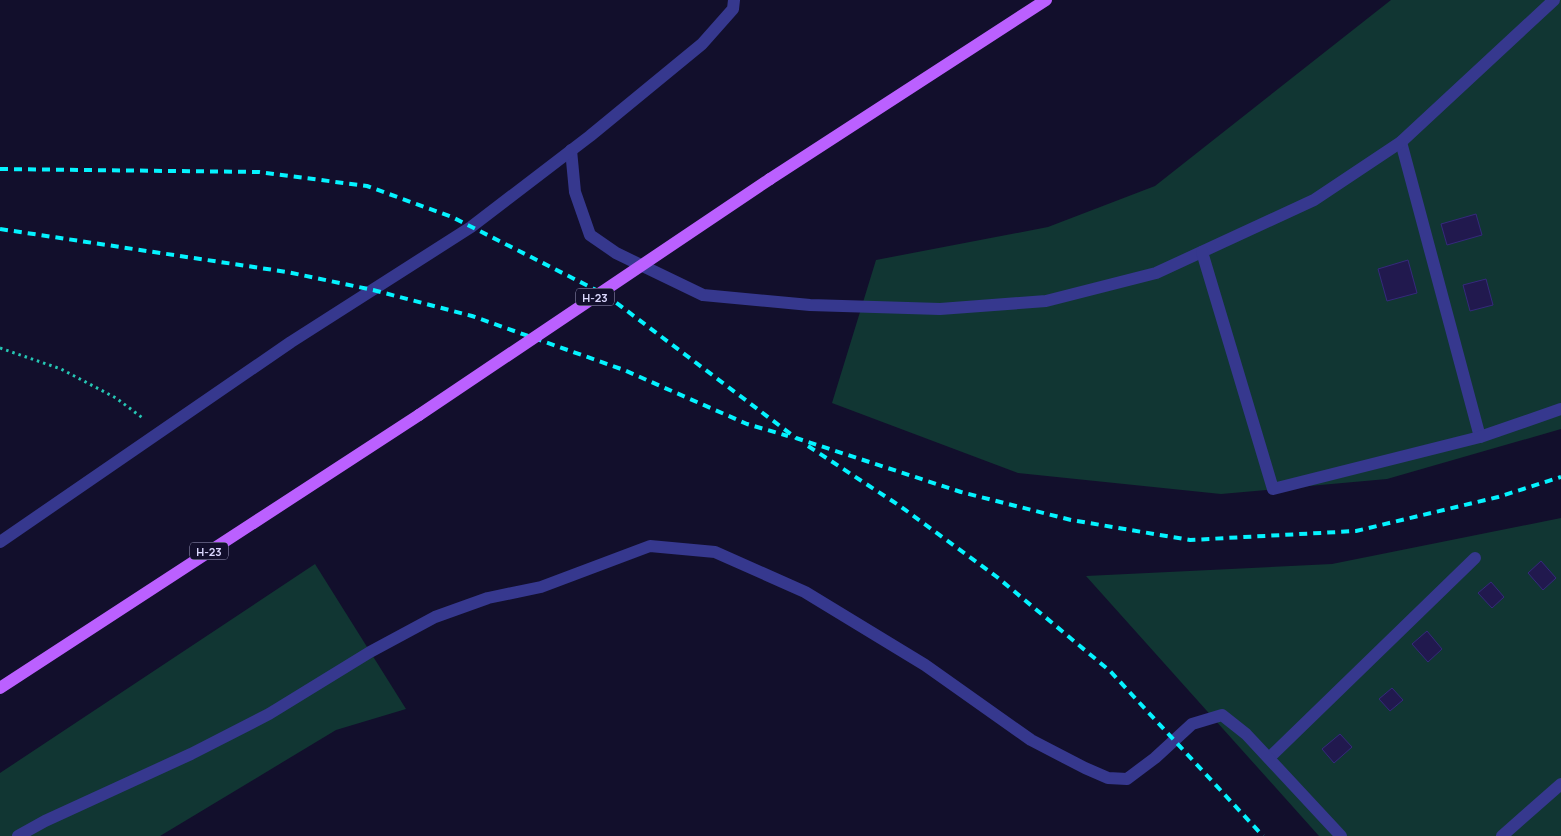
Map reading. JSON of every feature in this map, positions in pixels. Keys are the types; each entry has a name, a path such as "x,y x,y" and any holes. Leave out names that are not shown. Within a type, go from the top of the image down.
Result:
{"main road":[{"name":"Н-23","path":"0,688 420,415 770,178 1046,0"}],"lane":[{"path":"0,542 291,342 471,227 571,150 702,44 733,9 734,0"},
{"path":"571,150 575,192 590,235 616,253 703,295 810,305 940,309 1046,301 1156,273 1314,200 1401,142 1554,0"},
{"path":"1401,142 1480,437"},
{"path":"1202,252 1273,490 1480,437 1561,409"},
{"path":"18,836 252,723 370,652 435,616 488,598 541,587 650,546 715,552 805,592 925,665 1031,740 1084,768 1108,778 1127,779 1155,758 1192,724 1222,715 1246,734 1341,836"},
{"path":"1269,758 1475,558"},
{"path":"1502,836 1561,784"}],"path":[{"path":"0,348 61,369 116,398 160,431"}],"green space":[{"path":"1391,0 1561,0 1561,429 1387,479 1221,494 1018,473 832,403 876,260 1048,227 1155,186"},
{"path":"1561,518 1561,836 1319,836 1086,576 1332,564"},
{"path":"315,564 406,709 336,730 160,836 0,836 0,773"}],"building":[{"path":"1476,214 1482,235 1447,245 1441,224"},
{"path":"1408,260 1417,293 1387,301 1378,269"},
{"path":"1486,279 1493,305 1470,311 1463,285"},
{"path":"1541,561 1556,578 1543,590 1528,573"},
{"path":"1491,582 1504,597 1492,608 1478,593"},
{"path":"1427,631 1442,649 1428,662 1412,644"},
{"path":"1392,688 1403,700 1390,711 1379,699"},
{"path":"1340,734 1352,747 1334,763 1322,749"}],"railway":[{"path":"0,169 259,172 367,186 452,217 606,295 796,438 961,492 1071,520 1190,540 1356,531 1498,497 1561,477"},
{"path":"0,229 287,272 373,290 472,316 624,370 747,424 788,436"},
{"path":"808,446 900,506 997,577 1110,671 1263,836"}]}
